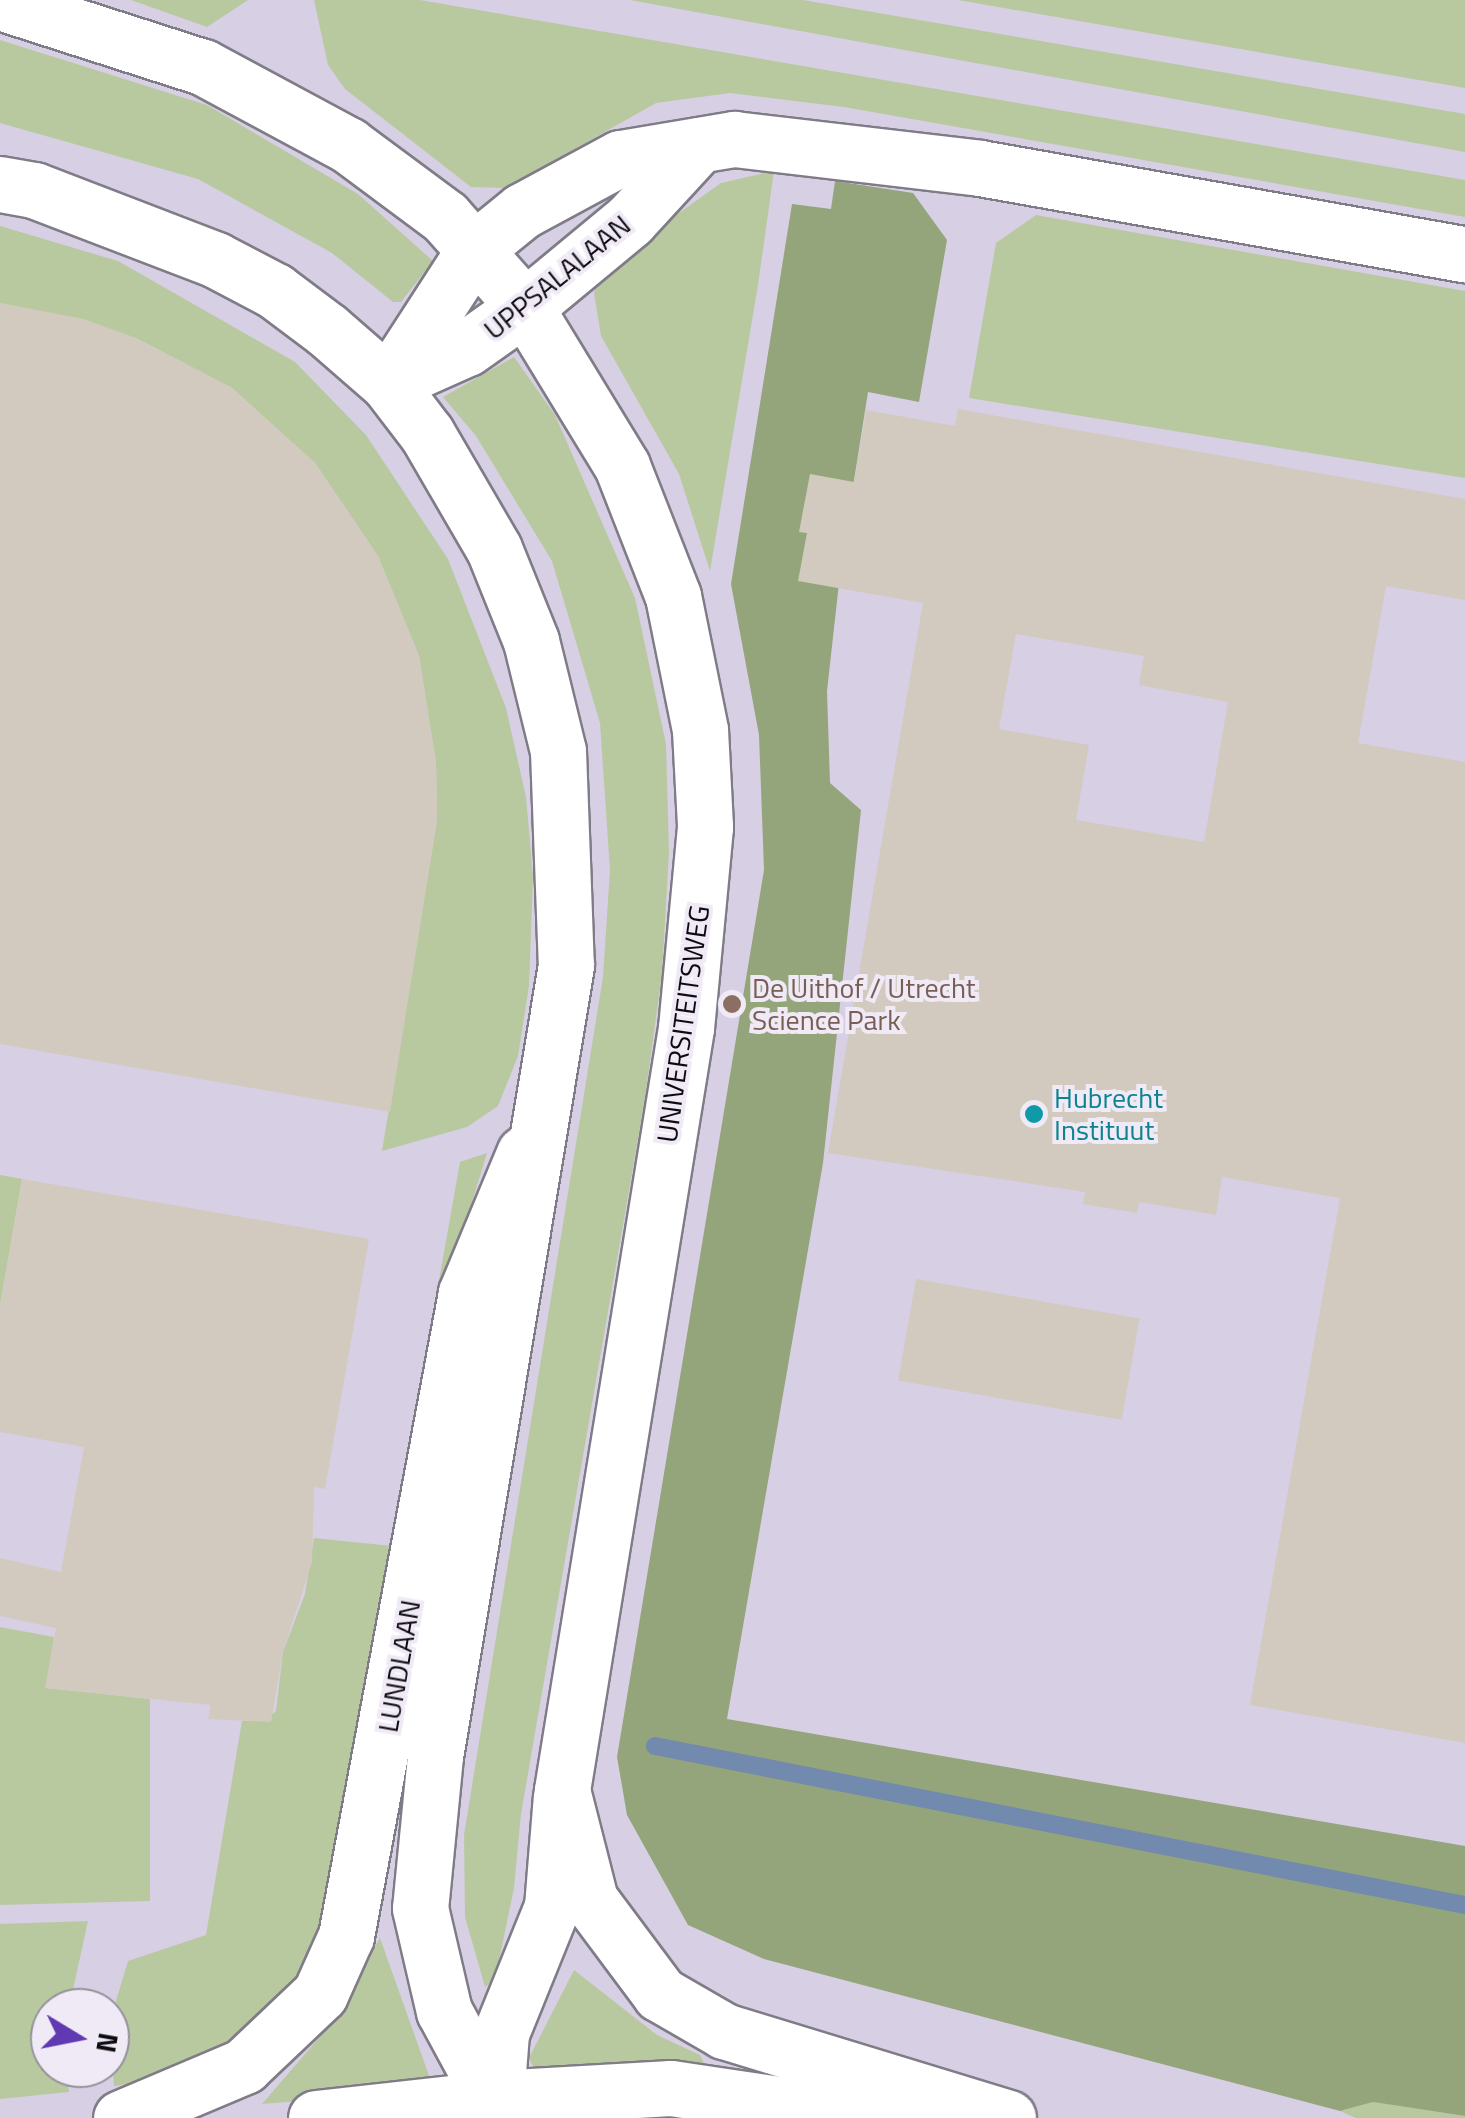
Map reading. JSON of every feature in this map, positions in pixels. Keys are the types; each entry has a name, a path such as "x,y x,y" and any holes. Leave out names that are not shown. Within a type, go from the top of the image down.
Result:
{"main road":[{"name":"UNIVERSITEITSWEG","path":"0,2 202,67 348,145 444,217 526,307 622,466 673,596 700,730 705,827 686,1028 562,1790 590,1900 660,1994 724,2031 994,2114"},
{"path":"388,383 474,250 579,175 620,158 699,145 782,140 1465,254"},
{"name":"UPPSALALAAN","path":"388,383 467,348 526,307 630,220 699,145"},
{"path":"0,184 34,190 216,260 275,291 388,383 444,460 494,549 531,641 558,751 566,965 422,1871 420,1908 444,2011 490,2111"},
{"name":"LUNDLAAN","path":"121,2118 244,2066 320,1994 346,1936 466,1292 543,1110"},
{"path":"490,2111 501,2032 552,1906 562,1790"},
{"path":"316,2118 490,2111 671,2088 826,2110 994,2114"}],"shaded area":[{"name":"De Uithof / Utrecht Science Park","path":"0,0 1465,0 1465,2118 0,2118"}],"green space":[{"path":"131,0 248,0 207,27"},
{"path":"314,0 420,0 1465,180 1465,217 844,107 730,93 656,103 506,188 471,187 345,89 328,65"},
{"path":"630,0 803,0 1465,114 1465,152"},
{"path":"958,0 1465,0 1465,88"},
{"path":"0,40 207,105 358,194 433,261 401,302 393,302 332,253 198,179 0,123"},
{"path":"774,171 710,571 679,474 601,336 594,293 605,266 721,183"},
{"path":"835,181 913,193 947,240 919,402 868,392 842,556 827,691 830,783 861,810 823,1163 727,1719 1465,1846 1465,2116 1373,2102 1340,2111 764,1959 688,1925 627,1815 617,1757 764,870 759,735 731,584 792,204 831,209"},
{"path":"1036,215 1465,291 1465,478 969,398 996,243"},
{"path":"0,226 118,261 295,362 366,435 448,559 506,708 526,797 533,876 529,986 518,1056 498,1106 467,1127 382,1151 437,820 436,763 419,656 378,556 315,463 232,388 136,338 0,303"},
{"path":"514,357 555,415 635,598 666,744 669,852 662,974 645,1098 521,1814 514,1888 495,1980 485,1987 465,1917 464,1835 603,977 610,870 600,723 552,561 476,436 443,397"},
{"path":"487,1153 461,1238 316,1958 234,2041 155,2080 130,2084 130,1988 120,1988 128,1961 206,1935 242,1721 264,1721 276,1711 283,1652 305,1594 314,1538 392,1546 460,1162"},
{"path":"0,1175 22,1179 0,1306"},
{"path":"0,1627 54,1637 46,1688 150,1699 150,1901 0,1905"},
{"path":"88,1921 73,1988 30,1988 30,2088 68,2088 69,2092 0,2099 0,1924"},
{"path":"380,1938 432,2084 419,2091 262,2104 324,2032"},
{"path":"574,1970 657,2035 700,2055 708,2071 540,2081 529,2058"},
{"path":"1373,2102 1465,2118 1356,2118 1340,2111"}],"building":[{"path":"0,303 84,319 136,338 232,388 315,463 378,556 419,656 436,763 437,821 390,1112 0,1044"},
{"name":"Hubrecht Instituut","path":"958,409 1465,499 1465,600 1386,586 1358,743 1465,762 1465,1743 1250,1705 1340,1198 1222,1177 1216,1215 1139,1202 1137,1213 1083,1204 1085,1192 828,1153 923,603 798,581 807,533 799,532 810,474 854,482 866,410 955,426","holes":["1016,634 1144,656 1139,685 1228,702 1204,842 1076,820 1089,745 999,729"]},
{"path":"22,1179 369,1239 325,1489 314,1487 312,1562 283,1652 271,1722 208,1719 211,1705 45,1688 56,1628 0,1616 0,1558 61,1572 84,1447 0,1432 0,1306"},
{"path":"916,1279 1140,1318 1122,1420 898,1380"}],"waterway":[{"path":"655,1746 1465,1905"}],"place":[{"name":"De Uithof / Utrecht Science Park","path":"732,1004"},
{"name":"Hubrecht Instituut","path":"1034,1114"}]}
